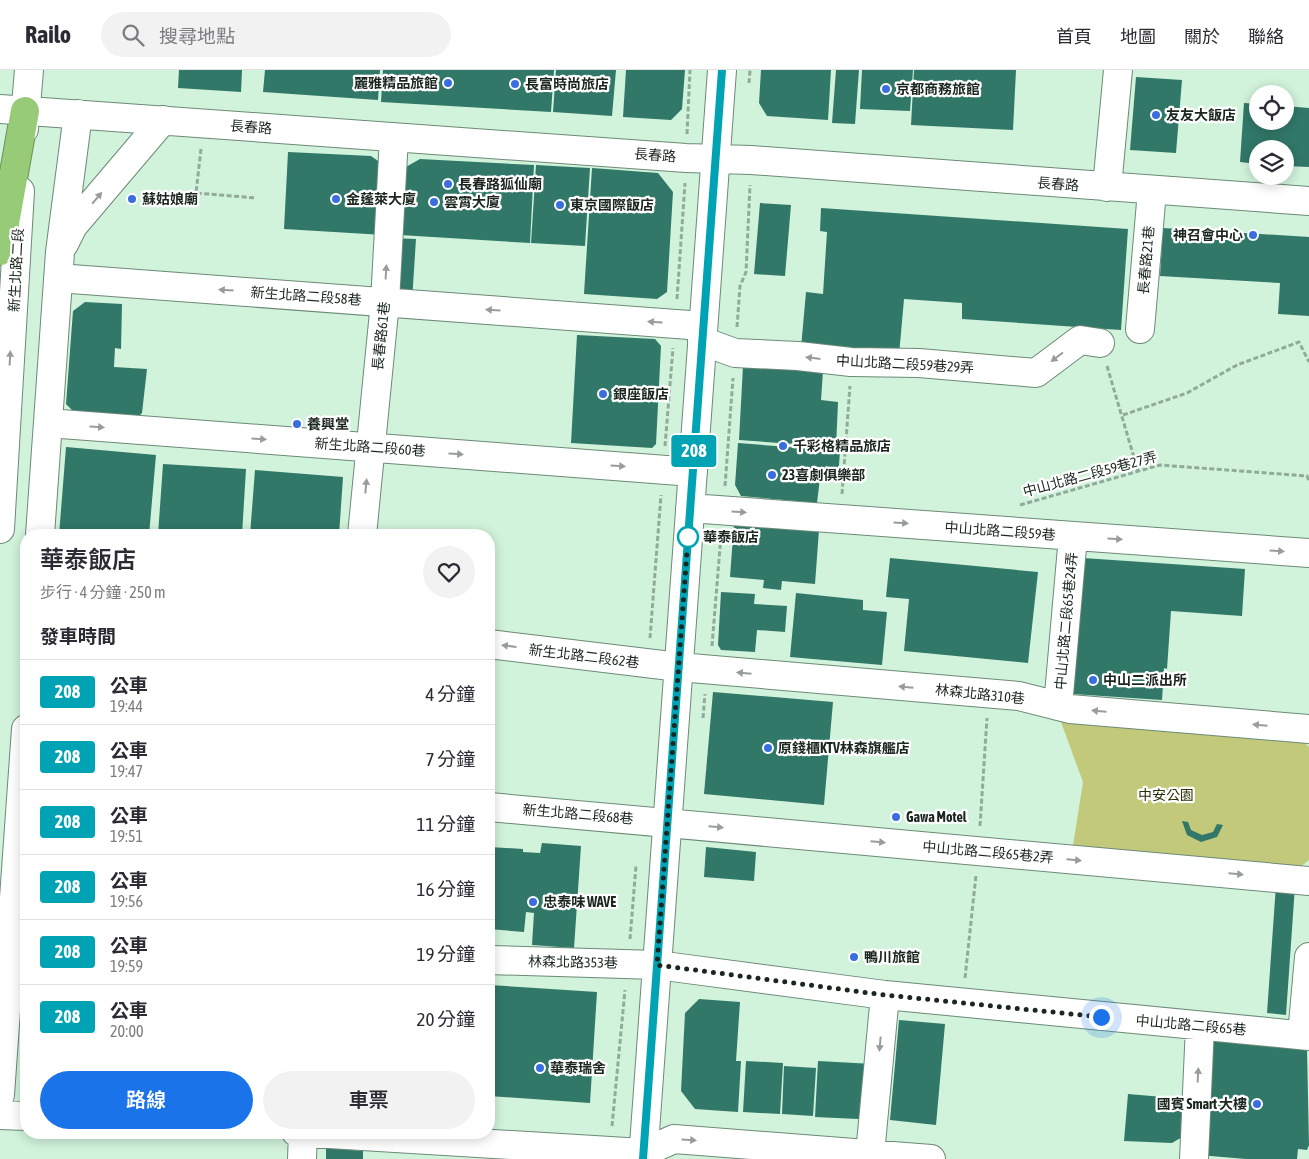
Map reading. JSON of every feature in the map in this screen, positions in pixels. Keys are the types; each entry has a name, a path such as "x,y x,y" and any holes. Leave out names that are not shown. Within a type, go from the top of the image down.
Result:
{"highway":[{"path":"0,251 13,110"}],"street":[{"name":"新生北路二段","path":"0,529 13,110 29,70"},
{"path":"643,1156 722,70"},
{"path":"1107,188 1118,70"},
{"name":"長春路","path":"13,110 686,158 751,160 1309,202"},
{"path":"40,529 59,265 78,114"},
{"path":"59,265 73,226 163,120"},
{"name":"長春路61巷","path":"362,529 369,447 385,302 394,137"},
{"name":"長春路21巷","path":"1140,329 1152,191"},
{"name":"新生北路二段58巷","path":"59,265 385,302 675,324 703,333"},
{"name":"中山北路二段59巷29弄","path":"703,333 735,353 798,356 851,362 919,363 1036,373 1080,340 1100,343"},
{"name":"新生北路二段60巷","path":"48,423 693,472"},
{"name":"中山北路二段59巷","path":"690,508 1309,553"},
{"name":"中山北路二段65巷24弄","path":"1058,706 1073,536"},
{"name":"新生北路二段62巷","path":"495,645 679,667"},
{"name":"林森北路310巷","path":"679,667 1019,696 1070,708 1309,729"},
{"name":"新生北路二段68巷","path":"495,808 667,822"},
{"name":"中山北路二段65巷2弄","path":"667,822 1309,881"},
{"path":"0,1095 19,939 20,911"},
{"path":"1306,1036 1309,956"},
{"name":"林森北路353巷","path":"495,960 657,965"},
{"name":"中山北路二段65巷","path":"657,965 885,995 1306,1036"},
{"path":"870,1154 885,995"},
{"path":"1194,1159 1200,1026"},
{"path":"0,1115 20,1116"},
{"path":"302,1159 303,1139"},
{"path":"405,1139 610,1151 643,1156 674,1139 931,1159"}],"path":[{"path":"647,663 675,324 690,70"},
{"path":"203,123 196,193 256,198"},
{"path":"1123,415 1187,393 1237,365 1299,342 1309,362"},
{"path":"1100,343 1123,415 1138,471"},
{"path":"841,499 851,362"},
{"name":"中山北路二段59巷27弄","path":"1011,508 1160,465 1307,476 1309,481"},
{"path":"610,1151 637,858"}],"green space":[{"name":"中安公園","path":"1061,722 1305,743 1309,747 1309,860 1295,871 1072,852 1083,782"}],"building":[{"path":"179,70 242,70 241,92 178,88"},
{"path":"265,70 380,70 378,100 263,92"},
{"path":"383,70 554,70 551,112 381,102"},
{"path":"556,70 616,70 612,116 553,112"},
{"path":"626,70 685,70 682,109 671,120 623,117"},
{"path":"761,70 831,70 828,120 767,116 759,103"},
{"path":"836,70 859,70 855,124 832,123"},
{"name":"京都商務旅館","path":"862,70 913,70 910,111 860,109"},
{"path":"914,70 1016,70 1013,130 911,125"},
{"name":"友友大飯店","path":"1136,77 1182,80 1176,153 1130,150"},
{"path":"1244,103 1249,103 1249,130 1294,130 1294,107 1309,108 1309,167 1294,166 1294,140 1249,140 1249,163 1240,162"},
{"name":"金蓬萊大廈","path":"288,152 371,156 388,168 384,235 284,229"},
{"path":"420,159 534,165 530,243 400,235 404,168"},
{"name":"東京國際飯店","path":"536,165 590,168 585,246 531,243"},
{"path":"592,168 658,173 673,192 667,292 657,299 584,294"},
{"path":"760,203 791,205 785,276 754,274"},
{"path":"821,208 1128,229 1121,330 962,319 962,303 904,299 899,355 801,348 806,292 823,294 827,232 820,231"},
{"path":"1163,228 1309,237 1309,316 1278,314 1280,283 1160,276"},
{"path":"392,238 416,239 412,301 393,300"},
{"path":"85,302 122,304 121,349 115,348 114,367 147,369 142,413 136,419 77,415 66,404 73,311"},
{"path":"577,335 655,339 661,346 656,444 652,448 571,443"},
{"path":"743,366 823,371 821,400 838,402 836,447 739,440"},
{"path":"738,443 840,451 838,479 820,478 817,503 741,496 735,485"},
{"path":"66,447 156,455 150,529 59,529"},
{"path":"163,464 246,469 242,529 158,529"},
{"path":"255,470 343,477 339,529 250,529"},
{"path":"734,523 819,530 815,584 782,581 781,590 763,588 764,580 730,577"},
{"path":"890,558 1038,572 1028,663 904,651 909,599 886,597"},
{"path":"1083,558 1245,569 1242,616 1171,611 1167,669 1164,668 1162,700 1073,694"},
{"path":"721,592 755,594 754,604 787,606 785,632 757,630 755,652 721,650 718,645"},
{"path":"796,593 863,600 863,610 887,612 882,665 790,657"},
{"name":"原錢櫃KTV林森旗艦店","path":"713,692 833,702 824,805 704,794"},
{"path":"1182,821 1188,822 1191,830 1202,835 1213,832 1217,824 1223,825 1217,837 1201,842 1187,835"},
{"name":"忠泰味 WAVE","path":"542,843 581,846 574,948 532,945 534,913 526,912 524,932 495,930 495,847 523,849 523,852 540,853"},
{"path":"706,847 756,852 754,881 704,877"},
{"path":"1276,885 1295,886 1286,1015 1267,1013"},
{"name":"華泰瑞舍","path":"495,985 597,992 590,1103 495,1096"},
{"path":"699,999 740,1002 736,1061 741,1061 738,1112 695,1109 681,1091 685,1013"},
{"path":"899,1020 945,1024 936,1125 890,1120"},
{"name":"國賓 Smart 大樓","path":"1211,1041 1307,1050 1309,1145 1307,1150 1298,1149 1297,1159 1246,1159 1199,1155"},
{"path":"746,1061 783,1063 780,1114 743,1112"},
{"path":"818,1061 873,1064 871,1107 858,1119 815,1117"},
{"path":"784,1066 816,1068 813,1116 782,1114"},
{"path":"1128,1094 1187,1099 1184,1136 1172,1143 1124,1141"},
{"path":"326,1148 363,1151 363,1159 326,1159"}],"bus line":[{"name":"208","path":"643,1159 722,70"}],"place":[{"name":"麗雅精品旅館","path":"448,83"},
{"name":"長富時尚旅店","path":"515,84"},
{"name":"京都商務旅館","path":"886,89"},
{"name":"友友大飯店","path":"1156,115"},
{"name":"長春路狐仙廟","path":"448,184"},
{"name":"蘇姑娘廟","path":"132,199"},
{"name":"金蓬萊大廈","path":"336,199"},
{"name":"雲霄大廈","path":"434,202"},
{"name":"東京國際飯店","path":"560,205"},
{"name":"神召會中心","path":"1253,235"},
{"name":"銀座飯店","path":"603,394"},
{"name":"養興堂","path":"297,424"},
{"name":"千彩格精品旅店","path":"783,446"},
{"name":"23喜劇俱樂部","path":"772,475"},
{"name":"華泰飯店","path":"688,537"},
{"name":"中山二派出所","path":"1093,680"},
{"name":"原錢櫃KTV林森旗艦店","path":"768,748"},
{"name":"Gawa Motel","path":"896,817"},
{"name":"忠泰味 WAVE","path":"533,902"},
{"name":"鴨川旅館","path":"854,957"},
{"name":"華泰瑞舍","path":"540,1068"},
{"name":"國賓 Smart 大樓","path":"1257,1104"}],"route":[{"path":"688,537 657,965 885,995 1101,1017"}]}
